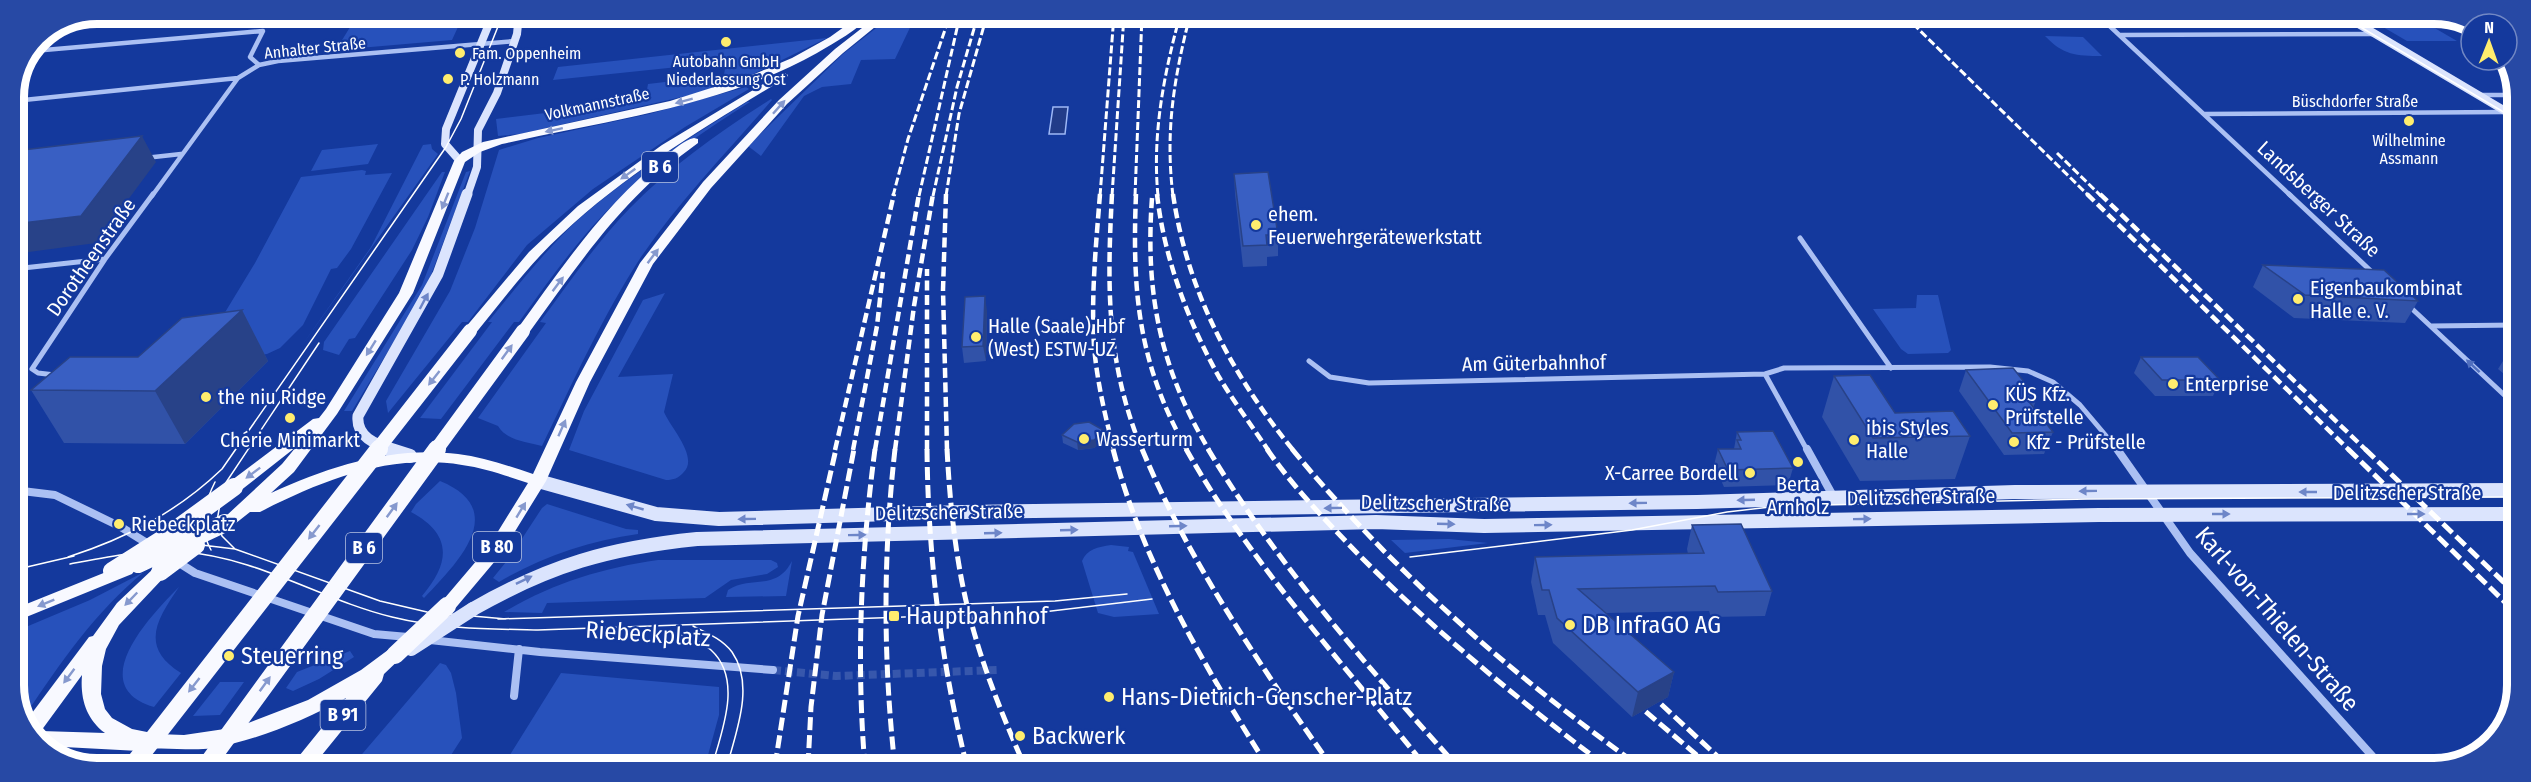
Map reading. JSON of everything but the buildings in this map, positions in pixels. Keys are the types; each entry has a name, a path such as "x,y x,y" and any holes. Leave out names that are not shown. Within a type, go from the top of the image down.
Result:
{"main road":[{"path":"24,612 228,523 288,468 332,411 406,293 460,161 443,143 443,137 489,24"},
{"path":"410,456 366,438 360,432 357,419 362,405 438,274 477,167 478,130 497,93 515,41 518,24"},
{"name":"Volkmannstraße","path":"460,161 466,154 478,148 688,100 752,80 818,51 855,24"},
{"name":"B 6","path":"212,758 523,331 607,220 649,176 719,123 839,51 875,24"},
{"path":"2358,24 2506,112"},
{"path":"138,758 470,331 534,254 586,206 644,162 818,51"},
{"path":"35,724 105,630 135,595 188,549 228,523 281,494 329,474 364,464 410,456 437,456 478,462 538,481 583,382 648,263 707,185 783,102 839,51"},
{"path":"119,571 234,487 332,411"},
{"name":"Delitzscher Straße","path":"538,481 656,514 719,519 963,512 1697,502 1833,496 2147,491 2507,490"},
{"name":"B 80","path":"48,739 109,743 166,743 224,737 281,721 318,704 393,658 447,606 480,570 538,481"},
{"name":"Delitzscher Straße","path":"393,658 526,579 572,561 620,548 697,539 1365,522 1484,526 2162,514 2507,514"},
{"name":"B 80","path":"105,630 91,670 92,705 101,720 120,733 166,743"},
{"name":"B 91","path":"307,758 393,658"}],"street":[{"name":"Landsberger Straße","path":"2108,24 2378,277"},
{"path":"41,50 263,31 250,57 259,65"},
{"path":"2120,35 2374,34"},
{"name":"Anhalter Straße","path":"24,100 238,78 259,65 278,61 515,41"},
{"name":"Dorotheenstraße","path":"61,376 38,373 32,369 105,259 238,78"},
{"path":"2478,95 2507,94"},
{"name":"Büschdorfer Straße","path":"2204,114 2506,112"},
{"path":"134,160 181,154"},
{"path":"1800,238 1891,368"},
{"path":"24,268 105,259"},
{"path":"2404,302 2507,398"},
{"path":"2430,326 2507,325"},
{"name":"Am Güterbahnhof","path":"1309,361 1330,377 1370,383 1765,374 1784,368 1990,367 2028,371 2053,382 2080,405 2147,491"},
{"path":"1765,374 1833,496"},
{"name":"Riebeckplatz","path":"24,491 55,495 121,527 195,573 374,634 519,649 773,670"},
{"name":"Karl-von-Thielen-Straße","path":"2147,491 2190,553 2374,758"},
{"path":"514,696 519,649"}],"shaded area":[{"path":"352,24 459,24 452,40 336,50"},
{"path":"881,24 912,24 895,59 861,60 851,84 822,87 804,96 761,156 748,146 843,54"},
{"path":"2407,24 2428,24 2457,41 2407,41 2383,27 2412,27"},
{"path":"2045,36 2083,37 2102,56 2085,56 2064,51"},
{"path":"827,38 749,76 699,93 520,134 498,136 496,119 645,101 648,84 724,75 726,62 553,80 558,67"},
{"path":"746,87 749,89 685,127 593,189 527,245 468,322 462,322 388,413 386,401 450,291 475,228 499,150 538,138 649,114"},
{"path":"771,99 688,196 641,257 601,326 542,446 512,438 498,426 478,418 546,323 540,322 618,221 646,192 680,163 715,136"},
{"path":"750,102 659,164 615,203 571,252 519,322 514,322 441,419 420,418 492,322 488,322 532,269 579,219 639,172"},
{"path":"1053,107 1068,107 1065,134 1049,134"},
{"path":"378,144 368,164 311,171 322,150"},
{"path":"431,144 432,149 438,154 298,351 371,247 423,145"},
{"path":"366,171 365,175 392,173 351,249 337,268 331,269 303,325 280,348 267,354 226,359 207,342 255,263 301,177"},
{"path":"470,171 431,275 419,300 352,411 344,411 422,285 466,172"},
{"path":"442,172 445,172 428,217 412,250 355,338 349,339 339,355 323,350 324,342"},
{"path":"665,293 618,377 673,374 664,412 682,442 688,459 687,467 681,475 666,480 569,450 584,411 643,300"},
{"path":"1917,295 1938,295 1951,350 1948,353 1908,354 1901,349 1873,309 1916,308"},
{"path":"440,481 461,493 472,507 475,522 471,537 462,553 424,598 422,596 438,572 443,550 434,530 411,512 416,504"},
{"path":"547,504 626,529 638,530 638,534 566,551 499,582 493,578"},
{"path":"1449,539 1488,543 1405,553 1391,540"},
{"path":"1111,545 1129,547 1128,551 1133,552 1159,614 1114,617 1098,613 1082,561 1090,551"},
{"path":"658,560 771,560 777,563 778,567 767,574 731,580 705,598 547,603 542,613 504,612 541,593 578,578 617,567"},
{"path":"792,561 786,596 726,597 728,590 737,586 771,580 786,571"},
{"path":"144,572 126,587 94,621 29,710 24,689 24,628 90,600"},
{"path":"179,587 159,621 156,643 168,663 181,673 154,707 134,697 124,683 123,667 129,650 140,632"},
{"path":"350,651 354,657 319,679 293,691 286,688 297,672"},
{"path":"440,663 446,665 451,673 456,693 462,738 449,758 359,758"},
{"path":"561,673 719,687 719,715 707,758 508,758"},
{"path":"220,682 244,682 220,715 193,716"}],"tunnel":[{"path":"773,670 836,676 997,670"}],"tram line":[{"path":"68,557 90,550 150,522 187,498 222,469 446,147 461,119 499,24"},
{"path":"2355,24 2507,114"},
{"path":"235,549 222,536 217,521 223,487 319,343"},
{"path":"209,546 205,533 204,516 205,507 215,482"},
{"path":"1410,557 1632,530 1727,512 1779,506 2087,499 2507,497"},
{"path":"163,544 185,543 209,546"},
{"path":"209,546 235,549"},
{"path":"209,546 211,550"},
{"path":"235,549 380,601 427,612 504,619"},
{"path":"70,564 126,554 155,552 183,552 210,556 263,570 366,610 410,621 465,628 538,630 1043,612 1152,599"},
{"path":"24,568 74,556"},
{"path":"504,619 1055,601 1127,594"},
{"path":"498,619 504,619"},
{"path":"693,626 724,643 739,665 742,679 742,709 729,758"},
{"path":"664,630 706,646 721,662 726,675 727,706 725,722 714,758"}],"railway":[{"path":"893,196 908,139 947,24"},
{"path":"919,196 958,24"},
{"path":"933,196 957,87 975,24"},
{"path":"946,196 959,114 984,24"},
{"path":"1100,196 1113,24"},
{"path":"1112,196 1123,24"},
{"path":"1135,196 1142,24"},
{"path":"1158,196 1158,127 1169,59 1178,24"},
{"path":"1173,196 1170,149 1172,105 1188,24"},
{"path":"1913,24 2089,196"},
{"path":"2057,153 2101,196"},
{"path":"835,450 894,194"},
{"path":"875,450 919,194"},
{"path":"895,450 914,306 933,194"},
{"path":"946,194 943,290 947,450"},
{"path":"1100,194 1094,289 1094,346 1097,372 1114,450"},
{"path":"1112,194 1110,293 1115,355 1130,418 1142,450"},
{"path":"1136,194 1137,295 1148,357 1158,387 1187,450"},
{"path":"1157,194 1165,242 1179,288 1197,334 1219,377 1268,450"},
{"path":"1173,194 1189,264 1215,330 1250,392 1293,450"},
{"path":"2087,194 2349,450"},
{"path":"2100,194 2366,450"},
{"path":"1152,198 1151,266 1160,329 1178,389 1209,450"},
{"path":"927,269 927,449"},
{"path":"853,450 877,326 883,272"},
{"path":"776,758 798,616 836,449"},
{"path":"808,758 811,707 822,615 854,449"},
{"path":"864,758 861,608 866,528 875,449"},
{"path":"894,758 888,687 886,608 888,528 895,449"},
{"path":"927,449 933,569 943,649 965,758"},
{"path":"947,449 954,535 966,600 988,677 1021,758"},
{"path":"1113,449 1141,533 1178,614 1221,691 1262,758"},
{"path":"1142,449 1204,573 1253,652 1326,758"},
{"path":"1186,449 1239,533 1269,573 1419,758"},
{"path":"1208,449 1263,533 1325,614 1450,758"},
{"path":"1267,449 1311,504 1389,584 1480,666 1595,758"},
{"path":"1292,449 1371,538 1413,580 1501,659 1628,758"},
{"path":"2348,449 2507,604"},
{"path":"2365,449 2507,585"},
{"path":"1648,692 1719,758"},
{"path":"1632,700 1700,758"}],"place":[{"name":"Autobahn GmbH Niederlassung Ost","path":"726,42"},
{"name":"Fam. Oppenheim","path":"460,53"},
{"name":"P. Holzmann","path":"448,79"},
{"name":"Wilhelmine Assmann","path":"2409,121"},
{"name":"ehem. Feuerwehrgerätewerkstatt","path":"1256,225"},
{"name":"Eigenbaukombinat Halle e. V.","path":"2298,299"},
{"name":"Halle (Saale) Hbf (West) ESTW-UZ","path":"976,337"},
{"name":"Enterprise","path":"2173,384"},
{"name":"the niu Ridge","path":"206,397"},
{"name":"KÜS Kfz. Prüfstelle","path":"1993,405"},
{"name":"Chérie Minimarkt","path":"290,418"},
{"name":"Wasserturm","path":"1084,439"},
{"name":"ibis Styles Halle","path":"1854,440"},
{"name":"Kfz - Prüfstelle","path":"2014,442"},
{"name":"Berta Arnholz","path":"1798,462"},
{"name":"X-Carree Bordell","path":"1750,473"},
{"name":"Riebeckplatz","path":"119,524"},
{"name":"Hauptbahnhof","path":"894,616"},
{"name":"DB InfraGO AG","path":"1570,625"},
{"name":"Steuerring","path":"229,656"},
{"name":"Hans-Dietrich-Genscher-Platz","path":"1109,697"},
{"name":"Backwerk","path":"1020,736"}]}
